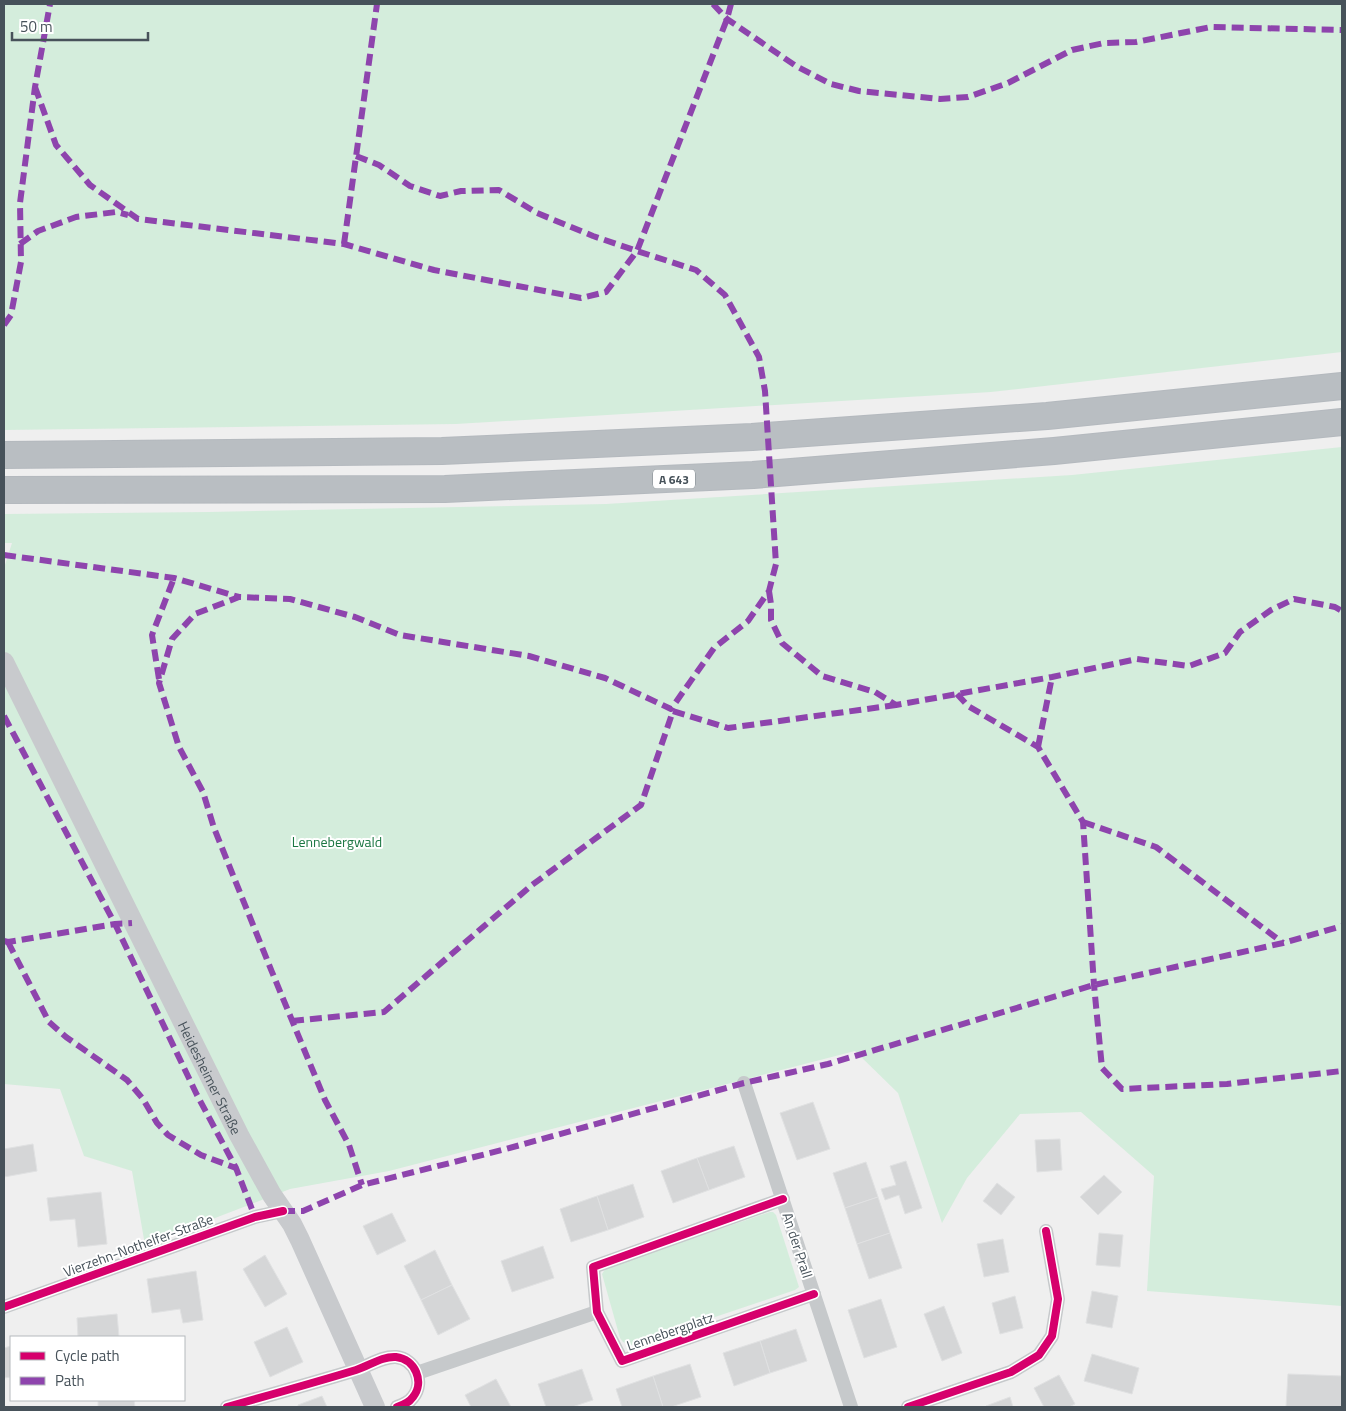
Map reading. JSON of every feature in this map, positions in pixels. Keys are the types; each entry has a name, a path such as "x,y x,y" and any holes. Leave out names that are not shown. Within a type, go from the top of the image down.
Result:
{"highway":[{"path":"4,455 442,451 752,437 1047,416 1342,386"},
{"name":"A 643","path":"4,490 444,489 752,475 1064,450 1342,422"}],"main road":[{"name":"Heidesheimer Straße","path":"4,662 239,1135 292,1224 313,1266 375,1407"}],"street":[{"name":"An der Prall","path":"744,1083 851,1407"},
{"name":"Lennebergplatz","path":"783,1199 593,1267 597,1312 622,1361 814,1294"},
{"name":"Vierzehn-Nothelfer-Straße","path":"4,1307 255,1217 283,1211"},
{"path":"908,1407 1011,1372 1039,1355 1052,1336 1058,1298 1046,1231"},
{"path":"417,1373 597,1312"},
{"path":"227,1407 358,1370 386,1358 397,1357 410,1363 417,1373 419,1383 413,1397 408,1402 397,1407"}],"green space":[{"path":"4,4 1342,4 1342,352 991,392 456,424 4,430"},
{"name":"Lennebergwald","path":"1342,447 1342,1306 1147,1291 1154,1176 1081,1112 1020,1114 967,1178 942,1223 898,1093 855,1051 389,1171 290,1189 145,1245 132,1171 84,1156 60,1089 4,1084 4,568 12,543 4,543 4,514 606,504 1072,475"},
{"path":"770,1212 776,1215 799,1287 795,1290 632,1345 623,1342 620,1338 602,1274 606,1268"}],"building":[{"path":"813,1102 830,1149 797,1160 780,1113"},
{"path":"1060,1139 1062,1170 1037,1172 1035,1140"},
{"path":"33,1144 37,1171 4,1177 4,1149"},
{"path":"734,1146 745,1177 709,1190 697,1158"},
{"path":"697,1158 709,1190 673,1203 661,1171"},
{"path":"906,1161 922,1208 905,1214 899,1195 885,1200 881,1189 896,1185 890,1166"},
{"path":"866,1162 878,1197 845,1208 833,1173"},
{"path":"1104,1175 1122,1192 1098,1215 1080,1197"},
{"path":"997,1183 1015,1197 1001,1215 983,1201"},
{"path":"633,1184 644,1217 608,1230 597,1196"},
{"path":"101,1192 107,1244 78,1247 75,1219 50,1221 47,1198"},
{"path":"597,1196 608,1230 571,1242 560,1209"},
{"path":"878,1197 890,1233 857,1244 845,1208"},
{"path":"392,1213 406,1241 377,1255 363,1226"},
{"path":"890,1233 902,1268 869,1279 857,1244"},
{"path":"1099,1233 1123,1235 1120,1267 1096,1265"},
{"path":"1003,1239 1009,1272 984,1277 977,1244"},
{"path":"543,1246 554,1278 512,1292 501,1261"},
{"path":"435,1250 452,1285 421,1300 404,1266"},
{"path":"265,1255 287,1294 265,1307 243,1269"},
{"path":"196,1271 203,1320 183,1323 180,1309 152,1313 147,1279"},
{"path":"452,1285 470,1319 438,1335 421,1300"},
{"path":"1092,1291 1118,1296 1112,1328 1086,1323"},
{"path":"1015,1296 1023,1328 1000,1334 992,1303"},
{"path":"881,1299 897,1347 864,1358 848,1310"},
{"path":"944,1306 962,1353 942,1361 924,1314"},
{"path":"117,1314 119,1336 78,1336 77,1318"},
{"path":"287,1327 303,1362 270,1377 254,1342"},
{"path":"796,1329 807,1361 770,1373 760,1341"},
{"path":"760,1341 770,1373 734,1386 723,1353"},
{"path":"10,1346 10,1377 4,1378 4,1348"},
{"path":"1092,1354 1139,1368 1132,1394 1084,1381"},
{"path":"690,1364 701,1397 671,1407 663,1407 653,1376"},
{"path":"582,1369 593,1400 572,1407 546,1407 538,1384"},
{"path":"1288,1374 1342,1376 1342,1407 1286,1407"},
{"path":"1059,1375 1075,1404 1069,1407 1044,1407 1034,1388"},
{"path":"653,1376 663,1407 622,1407 616,1389"},
{"path":"496,1379 511,1407 471,1407 465,1395"},
{"path":"322,1396 327,1407 298,1407 298,1405"},
{"path":"1010,1397 1013,1407 986,1406"},
{"path":"98,1401 134,1401 135,1407 98,1407"}],"marked path":[{"path":"4,325 11,315 21,262 20,203 35,87 50,4"},
{"path":"344,244 377,4"},
{"path":"713,4 727,19 796,66 831,84 859,91 940,99 968,97 1008,83 1072,50 1104,43 1136,42 1211,27 1342,30"},
{"path":"356,156 379,165 410,186 440,196 461,191 499,190 537,213 593,236 637,251 727,19 731,4"},
{"path":"35,87 56,145 90,185 138,219 344,244 434,270 581,298 606,292 637,251 696,270 725,295 759,357 765,391 776,564 769,591 748,621 714,648 671,709 605,678 529,656 400,635 355,617 290,599 239,597 195,614 172,639 159,683 179,747 203,792 214,828 272,972 325,1100 349,1145 362,1185"},
{"path":"20,244 38,231 76,217 116,212 128,215"},
{"path":"4,555 174,578 239,597"},
{"path":"159,679 152,635 174,578"},
{"path":"769,591 771,620 782,643 822,676 875,692 896,705 1052,677 1137,659 1189,666 1225,653 1240,632 1271,610 1294,599 1335,607 1342,611"},
{"path":"1038,747 1052,677"},
{"path":"957,694 968,706 1038,747 1083,822 1094,985 1102,1068 1122,1089 1227,1084 1342,1071"},
{"path":"292,1021 384,1012 532,885 641,805 673,711 728,728 896,705"},
{"path":"4,716 115,924 197,1095 236,1168 255,1217"},
{"path":"1083,822 1156,847 1283,943"},
{"path":"4,941 8,942 115,924 132,923"},
{"path":"283,1211 303,1211 362,1185 506,1149 744,1083 828,1064 1094,985 1283,943 1342,926"},
{"path":"8,942 49,1022 66,1037 127,1080 143,1099 157,1123 168,1135 201,1155 236,1168"}],"cycle path":[{"path":"783,1199 593,1267 597,1312 622,1361 814,1294"},
{"path":"4,1307 255,1217 283,1211"},
{"path":"908,1407 1011,1372 1039,1355 1052,1336 1058,1299 1046,1231"},
{"path":"227,1407 356,1370 391,1357 408,1362 413,1367 418,1378 418,1385 411,1399 406,1404 397,1407"}]}
